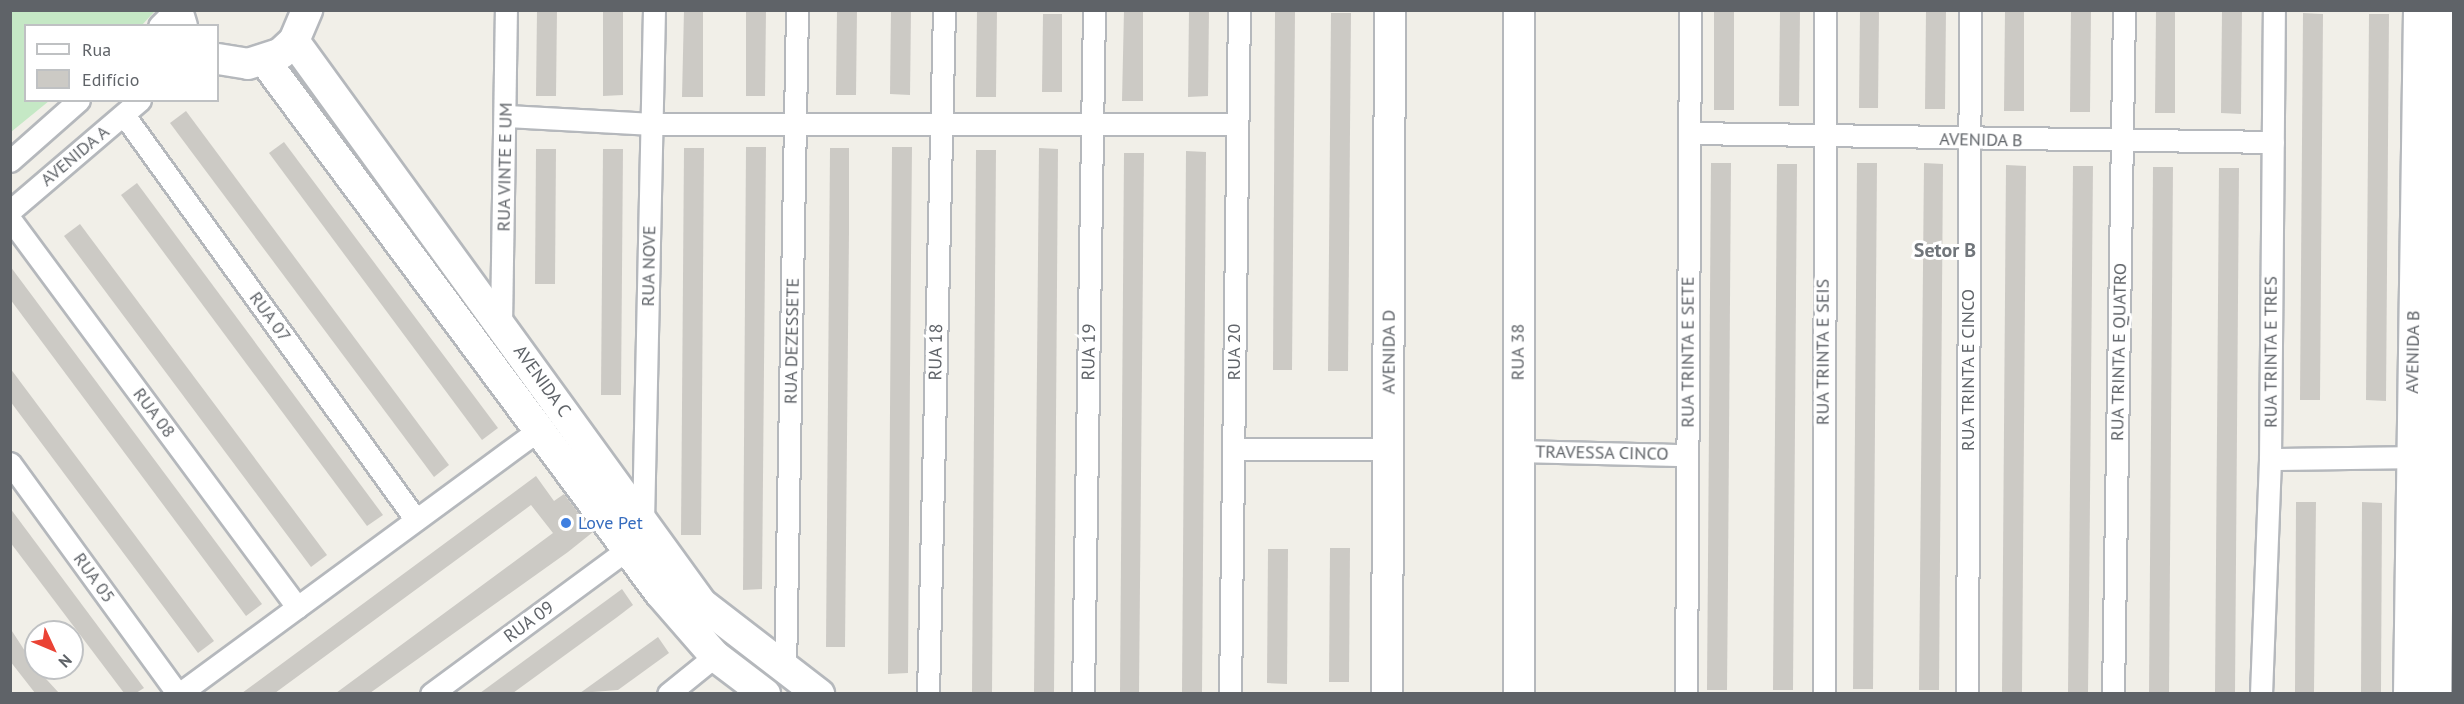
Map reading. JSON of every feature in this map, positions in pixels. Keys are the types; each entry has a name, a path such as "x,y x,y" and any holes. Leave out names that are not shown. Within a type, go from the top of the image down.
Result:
{"street":[{"path":"161,24 176,10"},
{"path":"219,59 265,61 294,41 307,10"},
{"name":"RUA VINTE E UM","path":"501,324 507,116 506,10"},
{"name":"RUA NOVE","path":"643,522 654,10"},
{"name":"RUA DEZESSETE","path":"785,671 797,10"},
{"name":"RUA 18","path":"928,693 944,10"},
{"name":"RUA 19","path":"1083,693 1094,10"},
{"name":"RUA 20","path":"1230,693 1239,10"},
{"name":"AVENIDA D","path":"1387,693 1390,10"},
{"name":"RUA 38","path":"1519,693 1520,10"},
{"name":"RUA TRINTA E SETE","path":"1686,693 1690,10"},
{"name":"RUA TRINTA E SEIS","path":"1824,693 1822,137 1825,10"},
{"name":"RUA TRINTA E CINCO","path":"1967,693 1970,10"},
{"name":"RUA TRINTA E QUATRO","path":"2113,693 2124,10"},
{"name":"RUA TRINTA E TRES","path":"2261,693 2270,459 2274,10"},
{"name":"AVENIDA B","path":"2409,693 2419,10"},
{"name":"AVENIDA B","path":"2436,693 2448,141 2444,10"},
{"name":"AVENIDA C","path":"294,41 702,604 785,671 819,693"},
{"name":"AVENIDA C","path":"265,61 541,428 626,550 716,656 765,693"},
{"name":"AVENIDA A","path":"10,161 77,102"},
{"name":"AVENIDA A","path":"10,211 138,102"},
{"name":"RUA 07","path":"124,115 416,520"},
{"path":"507,116 653,124 796,122 1236,124"},
{"name":"AVENIDA B","path":"1689,133 1968,140 2273,142"},
{"name":"RUA 08","path":"10,219 297,607"},
{"path":"179,693 541,428"},
{"path":"1234,449 1389,449"},
{"name":"TRAVESSA CINCO","path":"1518,451 1687,455"},
{"path":"2270,459 2411,457"},
{"name":"RUA 05","path":"10,463 179,693"},
{"name":"RUA 09","path":"431,693 626,550"},
{"path":"668,693 716,656"}],"green space":[{"path":"11,10 155,10 143,24 24,24 24,102 48,102 11,132"}],"building":[{"path":"537,10 557,10 556,96 536,96"},
{"path":"603,10 623,10 623,95 603,96"},
{"path":"684,10 703,10 703,97 682,97"},
{"path":"746,10 766,10 765,96 746,96"},
{"path":"837,10 857,10 856,95 836,95"},
{"path":"891,10 911,10 910,95 890,94"},
{"path":"977,10 997,10 996,97 976,97"},
{"path":"1124,10 1143,10 1143,101 1122,101"},
{"path":"1189,10 1209,10 1208,96 1188,97"},
{"path":"1714,10 1734,10 1734,110 1714,110"},
{"path":"1780,10 1800,10 1799,106 1779,106"},
{"path":"1860,10 1879,10 1878,108 1859,108"},
{"path":"1926,10 1946,10 1945,109 1925,109"},
{"path":"2005,10 2024,10 2024,111 2004,111"},
{"path":"2071,10 2091,10 2090,112 2070,112"},
{"path":"2156,10 2175,10 2175,113 2155,113"},
{"path":"2222,10 2242,10 2241,114 2221,113"},
{"path":"1275,12 1295,12 1292,370 1273,370"},
{"path":"1331,13 1351,13 1348,371 1328,371"},
{"path":"2303,13 2323,14 2320,400 2300,400"},
{"path":"1043,14 1062,14 1062,92 1042,92"},
{"path":"2369,14 2389,14 2386,401 2366,400"},
{"path":"186,111 449,465 434,477 170,123"},
{"path":"284,142 498,428 482,440 269,153"},
{"path":"746,147 766,147 762,589 743,590"},
{"path":"892,147 912,147 908,673 888,674"},
{"path":"684,148 704,148 701,535 681,535"},
{"path":"830,148 849,148 845,647 826,647"},
{"path":"1039,148 1058,149 1054,693 1034,693"},
{"path":"536,149 556,149 555,284 535,284"},
{"path":"603,149 623,149 621,395 601,395"},
{"path":"976,150 996,150 992,693 972,693"},
{"path":"1186,151 1206,152 1202,693 1182,693"},
{"path":"1124,153 1144,153 1139,693 1120,693"},
{"path":"1711,163 1731,163 1727,690 1707,690"},
{"path":"1857,163 1877,163 1873,689 1853,689"},
{"path":"1924,163 1943,164 1939,690 1919,690"},
{"path":"1777,164 1797,164 1793,690 1773,690"},
{"path":"2006,165 2026,166 2022,692 2002,692"},
{"path":"2073,166 2093,166 2089,609 2088,692 2068,693"},
{"path":"2153,167 2173,167 2169,693 2149,693"},
{"path":"2219,168 2239,168 2235,693 2215,693"},
{"path":"137,183 383,515 367,526 121,195"},
{"path":"80,224 327,555 311,567 64,236"},
{"path":"10,266 262,604 246,616 10,299"},
{"path":"10,368 214,641 198,653 10,401"},
{"path":"536,476 554,501 564,494 593,532 568,552 370,693 336,693 553,533 531,505 275,693 242,693"},
{"path":"2296,502 2316,502 2314,692 2295,692"},
{"path":"2362,502 2382,503 2381,693 2361,693"},
{"path":"10,508 144,688 136,693 124,693 84,640 84,620 69,620 10,542"},
{"path":"1330,548 1350,548 1349,682 1329,682"},
{"path":"1268,549 1288,549 1287,684 1267,683"},
{"path":"622,589 633,605 616,618 513,693 480,693"},
{"path":"10,628 24,650 24,679 10,661"},
{"path":"658,637 669,653 618,690 580,693"},
{"path":"25,680 47,680 59,693 35,693"}],"place":[{"name":"Love Pet","path":"566,523"}],"district":[{"name":"Setor B","path":"1945,250"}]}
